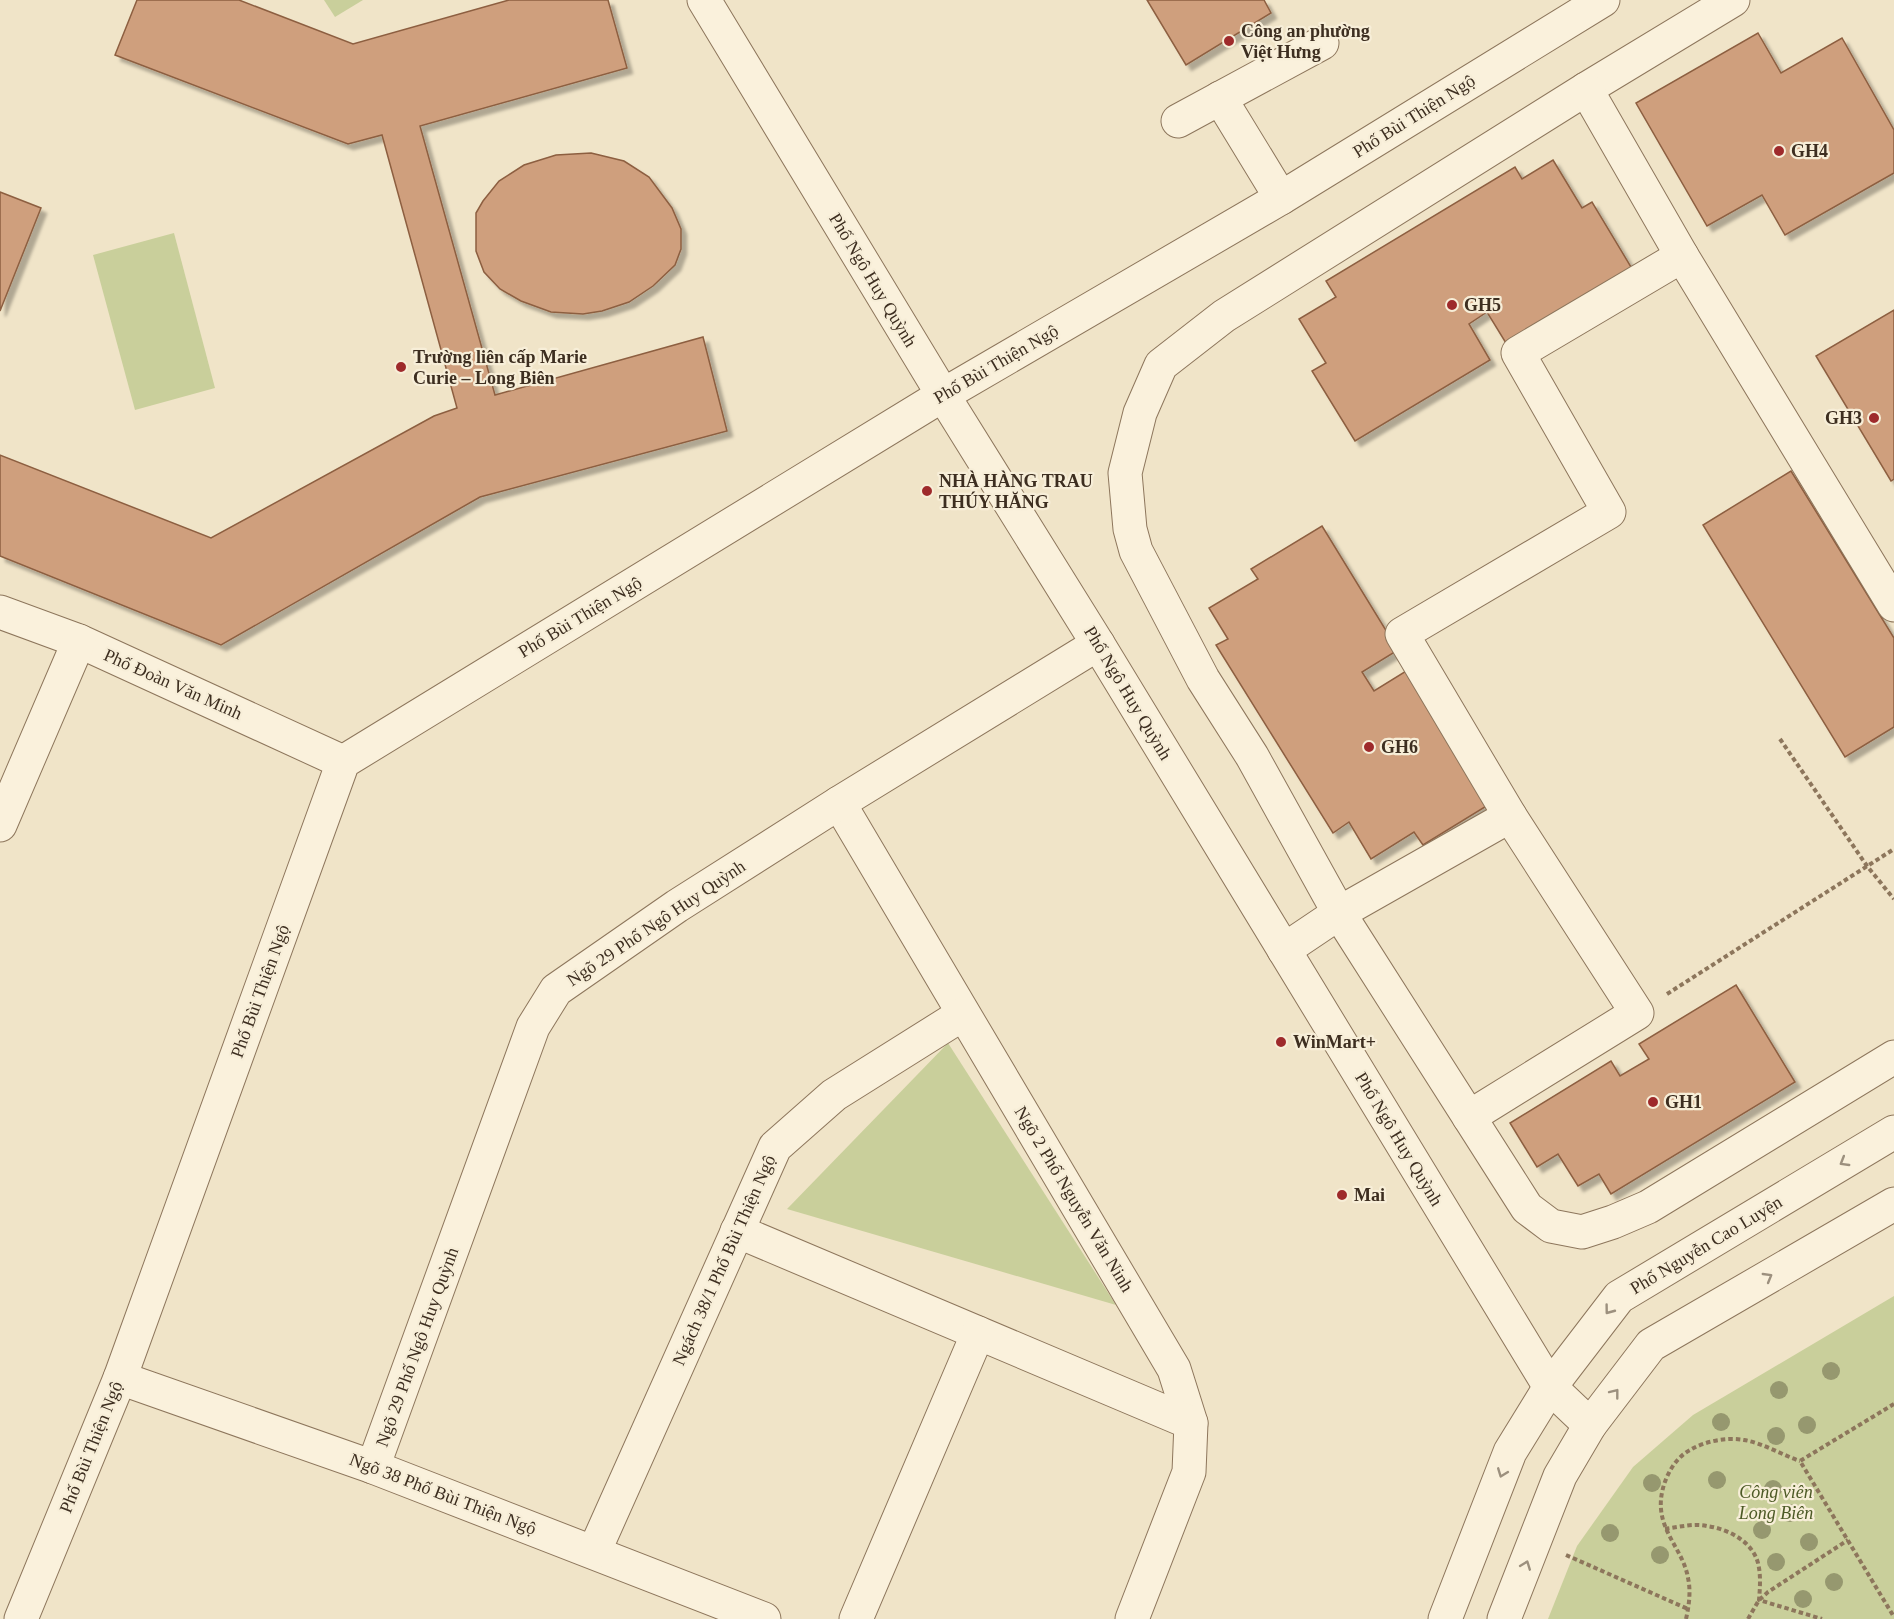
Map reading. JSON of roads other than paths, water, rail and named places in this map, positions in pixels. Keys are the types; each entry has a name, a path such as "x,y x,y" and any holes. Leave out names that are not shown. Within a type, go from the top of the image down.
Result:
{"street":[{"name":"Phố Ngô Huy Quỳnh","path":"704,0 1550,1388 1590,1425"},
{"name":"Phố Bùi Thiện Ngộ","path":"21,1619 120,1378 343,762 943,395 1281,198 1603,0"},
{"path":"1733,0 1586,88 1224,316 1161,365 1140,413 1125,473 1130,529 1136,551 1203,679 1252,756 1339,913 1527,1208 1551,1226 1582,1232 1613,1222 1648,1206 1894,1057"},
{"path":"1178,120 1322,43"},
{"path":"1586,88 1682,256 1894,605"},
{"path":"1220,98 1281,198"},
{"path":"1469,1117 1637,1012 1510,816 1402,634 1609,512 1518,353 1682,256"},
{"name":"Phố Đoàn Văn Minh","path":"0,612 79,641 343,762"},
{"path":"0,825 79,641"},
{"name":"Ngõ 29 Phố Ngô Huy Quỳnh","path":"373,1467 533,1027 556,990 677,906 839,803 1098,644"},
{"name":"Ngõ 2 Phố Nguyễn Văn Ninh","path":"839,803 1174,1368 1191,1423 1189,1472 1132,1619"},
{"path":"1284,950 1339,913 1510,816"},
{"name":"Ngách 38/1 Phố Bùi Thiện Ngộ","path":"594,1552 775,1147 834,1095 963,1014"},
{"name":"Phố Nguyễn Cao Luyện","path":"1445,1619 1510,1452 1550,1388 1619,1297 1894,1132"},
{"path":"1504,1619 1560,1476 1590,1425 1652,1345 1894,1204"},
{"path":"737,1231 1191,1423"},
{"path":"856,1619 978,1333"},
{"name":"Ngõ 38 Phố Bùi Thiện Ngộ","path":"120,1378 373,1467 764,1619"}],"place":[{"name":"Công an phường Việt Hưng","path":"1229,41"},
{"name":"GH4","path":"1779,151"},
{"name":"GH5","path":"1452,305"},
{"name":"Trường liên cấp Marie Curie – Long Biên","path":"401,367"},
{"name":"GH3","path":"1874,418"},
{"name":"NHÀ HÀNG TRAU THÚY HĂNG","path":"927,491"},
{"name":"GH6","path":"1369,747"},
{"name":"WinMart+","path":"1281,1042"},
{"name":"GH1","path":"1653,1102"},
{"name":"Mai","path":"1342,1195"}],"park label":[{"name":"Công viên Long Biên","path":"1776,1502"}]}
